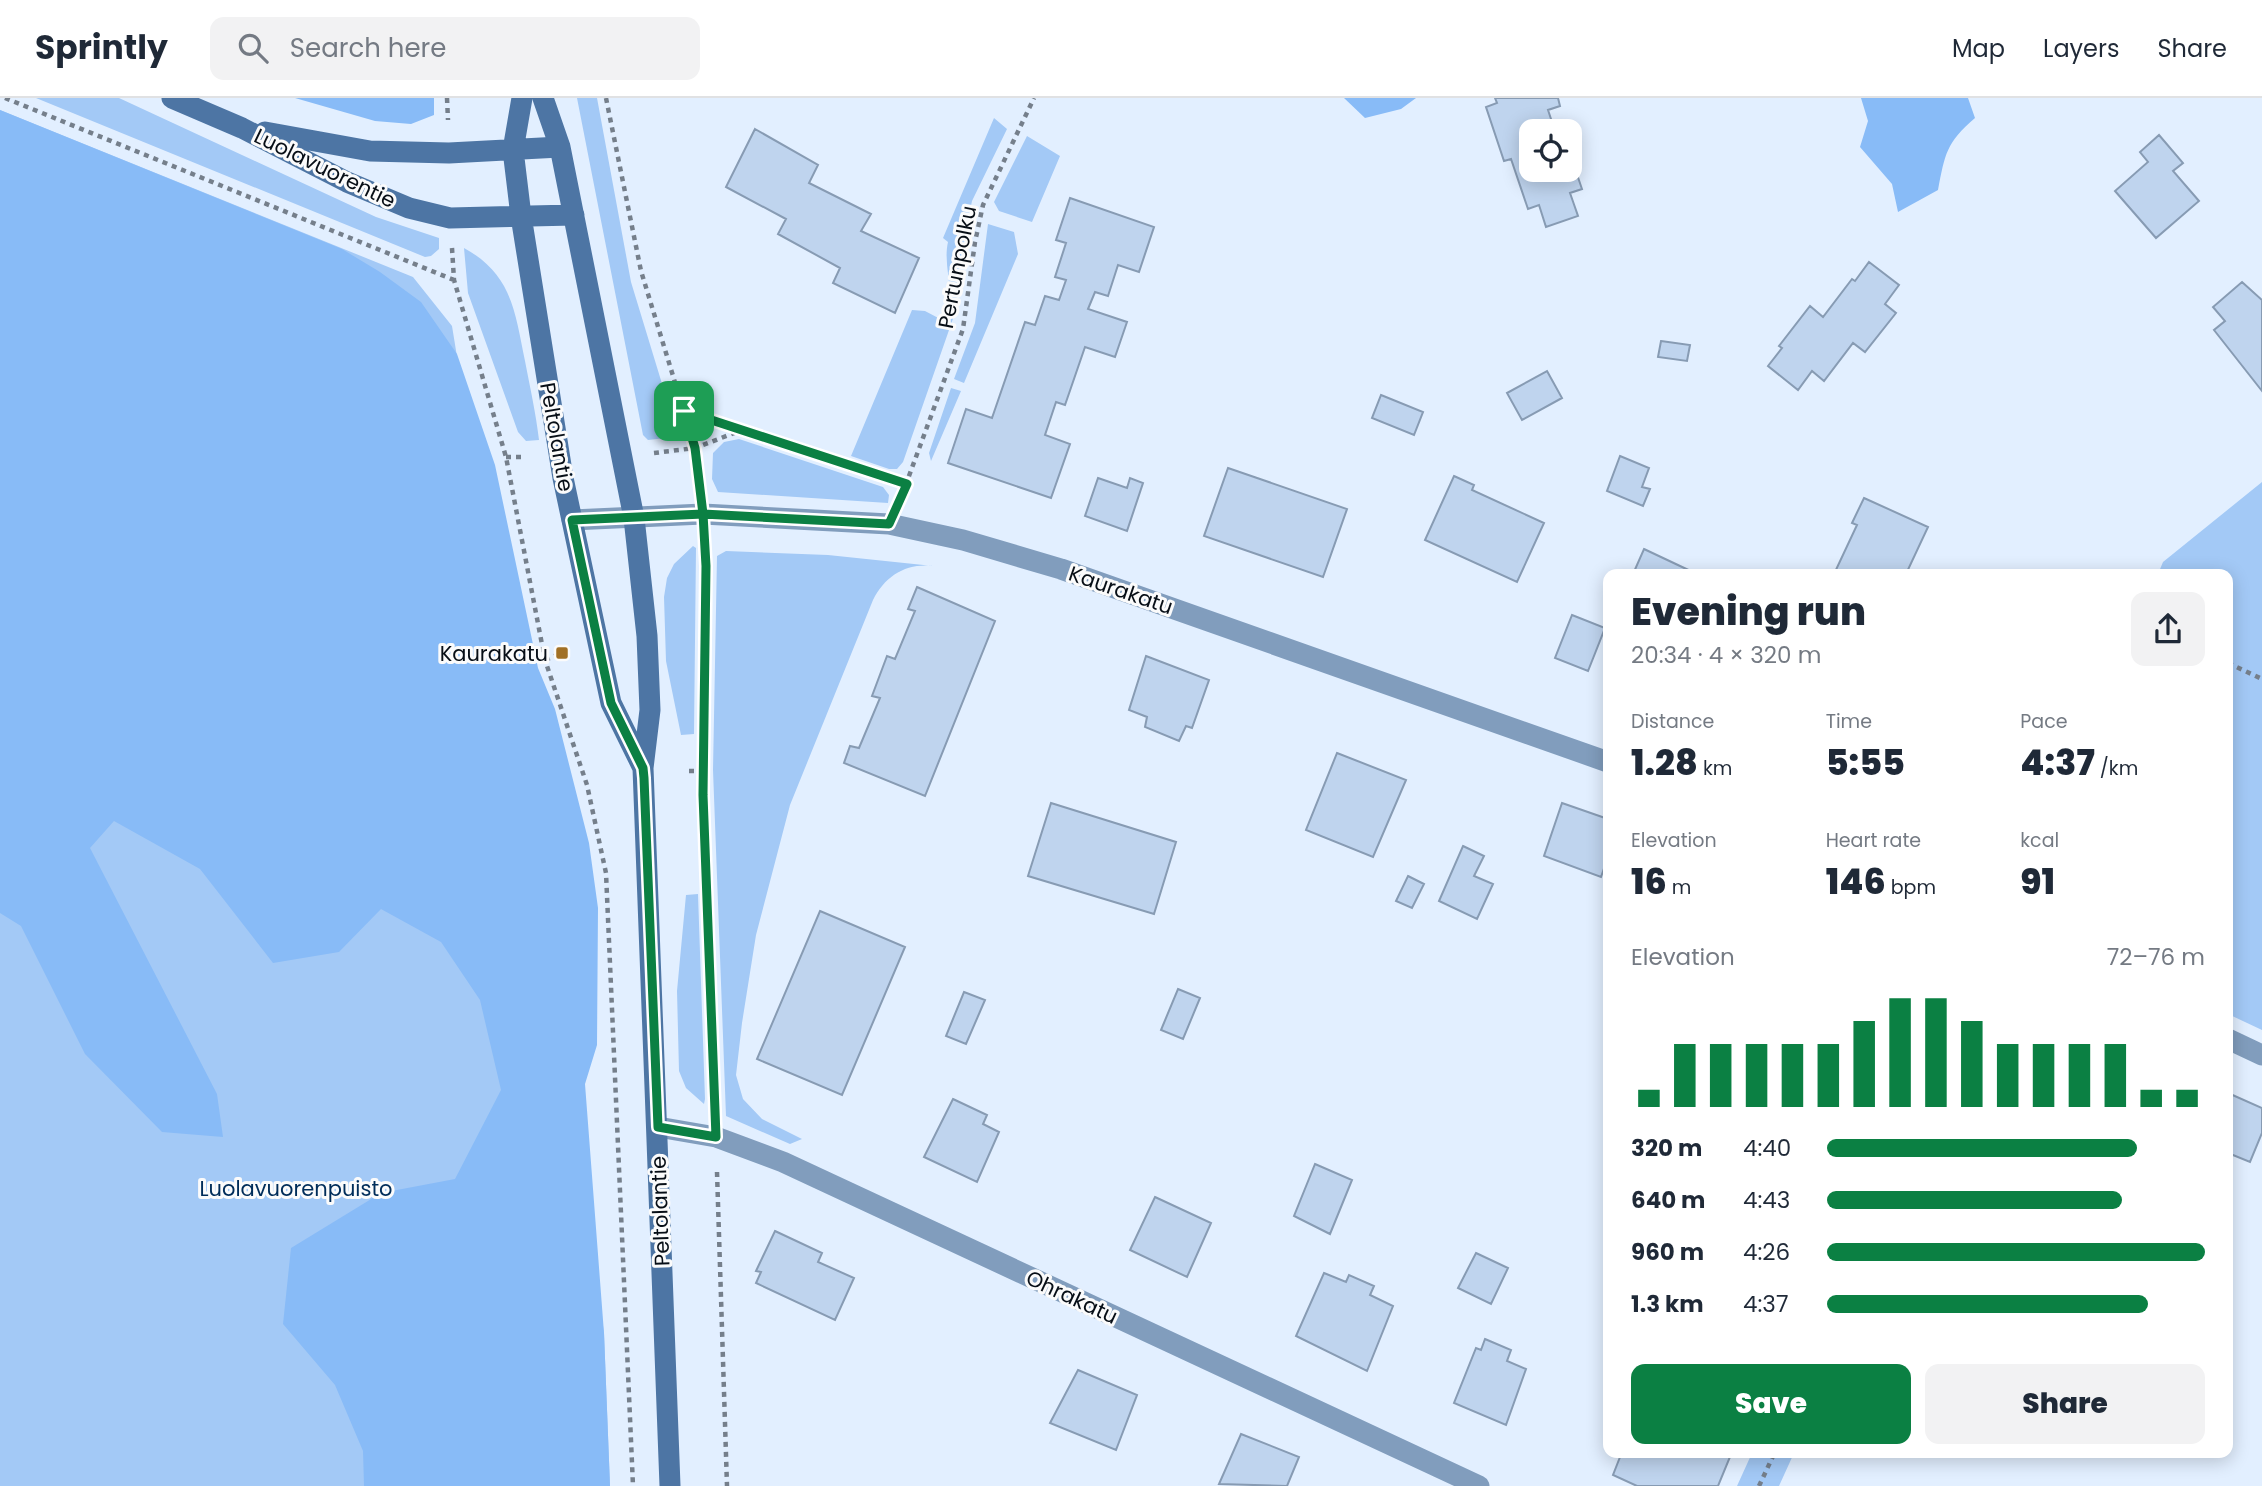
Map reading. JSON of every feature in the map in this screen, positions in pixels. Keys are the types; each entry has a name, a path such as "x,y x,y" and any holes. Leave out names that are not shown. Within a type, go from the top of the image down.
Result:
{"street":[{"name":"Luolavuorentie","path":"173,98 242,128 347,183 409,208 450,218 575,215"},
{"name":"Peltolantie","path":"522,98 513,150 521,216 572,520 611,703 643,768"},
{"name":"Peltolantie","path":"542,98 560,147 575,215 634,517 648,636 650,698 643,768 670,1486"},
{"name":"Luolavuorentie","path":"242,128 370,151 449,153 560,147"},
{"name":"Kaurakatu","path":"572,520 703,514 889,524 963,540 1061,569 1603,760"},
{"path":"2233,1041 2262,1055"},
{"name":"Ohrakatu","path":"658,1127 716,1137 783,1162 1479,1486"}],"path":[{"path":"5,98 454,280 506,457 545,660 587,785 606,873 633,1486"},
{"path":"606,98 641,271 695,448 703,514 706,566 704,771 727,1486"},
{"name":"Pertunpolku","path":"889,524 907,484 963,329 983,205 1034,98"},
{"path":"684,411 907,484"},
{"path":"653,453 695,448 742,430"},
{"path":"545,660 562,653"},
{"path":"2233,665 2262,679"},
{"path":"689,771 704,771"},
{"path":"1759,1486 1772,1458"}],"green space":[{"path":"36,98 119,98 376,217 439,238 439,249 431,256 425,257"},
{"path":"577,98 597,98 631,282 677,433 675,437 648,440 643,435"},
{"name":"Luolavuorenpuisto","path":"0,110 413,277 452,326 511,688 604,1333 610,1486 0,1486"},
{"path":"994,118 1007,129 972,201 959,264 956,310 903,462 897,469 889,469 851,456 912,310 925,311 944,321 950,292 948,242 943,238"},
{"path":"1027,136 1060,156 1032,222 999,211 994,202"},
{"path":"988,224 1014,232 1018,254 964,383 954,379 975,323"},
{"path":"464,248 492,270 509,296 518,326 539,440 526,441 518,432 468,293"},
{"path":"951,388 961,391 931,461 929,453"},
{"path":"739,439 883,487 889,495 888,503 718,492 712,479 713,453 724,442"},
{"path":"2262,482 2262,1030 2233,1016 2233,569 2160,569 2163,562"},
{"path":"693,546 696,548 694,734 681,735 666,661 664,597 667,578 674,564"},
{"path":"726,551 828,555 933,566 914,567 897,573 884,584 873,600 790,805 756,935 736,1075 743,1099 762,1119 802,1139 790,1144 726,1116 713,770 717,556"},
{"path":"698,894 704,1104 686,1088 679,1071 677,991 686,895"},
{"path":"1750,1458 1792,1458 1779,1486 1737,1486"}],"shaded area":[{"path":"295,98 434,98 434,115 411,124 375,121"},
{"path":"1344,98 1416,98 1401,109 1365,118"},
{"path":"1861,98 1968,98 1975,118 1952,142 1938,190 1898,212 1892,184 1860,147 1868,121"},
{"name":"Luolavuorenpuisto","path":"0,110 342,249 421,302 457,354 495,465 538,668 555,709 589,843 598,908 597,1045 585,1084 604,1333 610,1486 364,1486 363,1451 335,1385 283,1324 291,1248 381,1193 455,1179 501,1090 480,1000 441,942 381,909 339,952 273,963 200,869 114,821 90,848 217,1094 223,1137 162,1132 85,1054 21,926 0,913"}],"building":[{"path":"1495,98 1558,98 1560,106 1548,110 1551,119 1519,119 1519,182 1580,182 1582,189 1570,193 1578,216 1546,227 1539,205 1528,209 1511,159 1504,161 1486,107 1497,103"},
{"path":"755,129 818,165 809,183 871,214 861,231 919,258 895,313 833,283 840,268 778,234 786,219 726,187"},
{"path":"2159,135 2183,163 2173,171 2199,201 2156,238 2115,191 2148,162 2140,152"},
{"path":"1070,198 1154,227 1139,272 1118,265 1108,296 1095,292 1088,309 1127,322 1115,357 1085,347 1065,405 1056,402 1045,435 1070,444 1051,498 948,463 966,409 992,418 1025,322 1035,325 1045,296 1059,300 1066,280 1055,277 1066,243 1056,240"},
{"path":"1869,262 1899,285 1885,304 1896,313 1865,352 1853,343 1824,381 1812,371 1798,390 1768,366 1782,348 1779,346 1810,306 1823,317 1852,279 1855,281"},
{"path":"2242,282 2262,300 2262,391 2214,330 2225,321 2213,307"},
{"path":"1661,341 1690,345 1687,361 1658,357"},
{"path":"1547,371 1562,398 1522,420 1507,393"},
{"path":"1381,395 1423,412 1414,435 1372,418"},
{"path":"1620,456 1649,468 1642,487 1650,489 1643,506 1607,491"},
{"path":"1228,468 1347,509 1323,577 1204,536"},
{"path":"1454,476 1474,485 1472,490 1544,523 1517,582 1425,540"},
{"path":"1098,478 1127,488 1130,478 1143,483 1127,531 1085,516"},
{"path":"1864,498 1928,527 1908,569 1836,569 1857,525 1852,523"},
{"path":"1644,549 1686,569 1635,569"},
{"path":"917,587 995,621 925,796 844,763 850,746 859,748 880,698 872,696 887,656 895,659 915,611 908,609"},
{"path":"1572,615 1603,627 1588,671 1555,658"},
{"path":"1146,656 1209,680 1192,728 1186,726 1179,741 1145,727 1147,717 1129,710"},
{"path":"1337,753 1406,780 1373,857 1306,830"},
{"path":"1051,803 1176,842 1154,914 1028,876"},
{"path":"1562,803 1603,817 1601,877 1544,856"},
{"path":"1463,846 1484,856 1474,876 1493,884 1477,919 1439,901"},
{"path":"1408,876 1424,884 1412,908 1396,901"},
{"path":"820,911 905,947 842,1095 757,1059"},
{"path":"1178,989 1200,998 1183,1039 1161,1030"},
{"path":"964,992 985,1000 966,1044 946,1036"},
{"path":"2233,1095 2262,1108 2262,1133 2250,1162 2233,1155"},
{"path":"953,1099 987,1115 983,1124 999,1132 977,1182 924,1157"},
{"path":"1315,1164 1352,1180 1330,1234 1294,1216"},
{"path":"1155,1197 1211,1223 1187,1277 1130,1250"},
{"path":"775,1231 822,1253 818,1262 854,1278 835,1320 756,1283 761,1272 756,1271"},
{"path":"1476,1253 1508,1268 1491,1304 1458,1288"},
{"path":"1324,1273 1346,1282 1349,1275 1374,1286 1370,1295 1393,1306 1367,1371 1296,1336"},
{"path":"1485,1339 1511,1350 1507,1361 1526,1369 1506,1425 1454,1403 1476,1348 1481,1350"},
{"path":"1078,1370 1137,1395 1116,1450 1050,1423"},
{"path":"1241,1434 1299,1457 1287,1486 1219,1484"},
{"path":"1620,1458 1730,1458 1718,1486 1637,1486 1613,1475"}],"place":[{"name":"Kaurakatu","path":"562,653"}],"route":[{"path":"684,411 695,448 703,514 572,520 611,703 643,768 658,1127 716,1137 703,795 706,566 703,514 889,524 907,484 684,411"}]}
